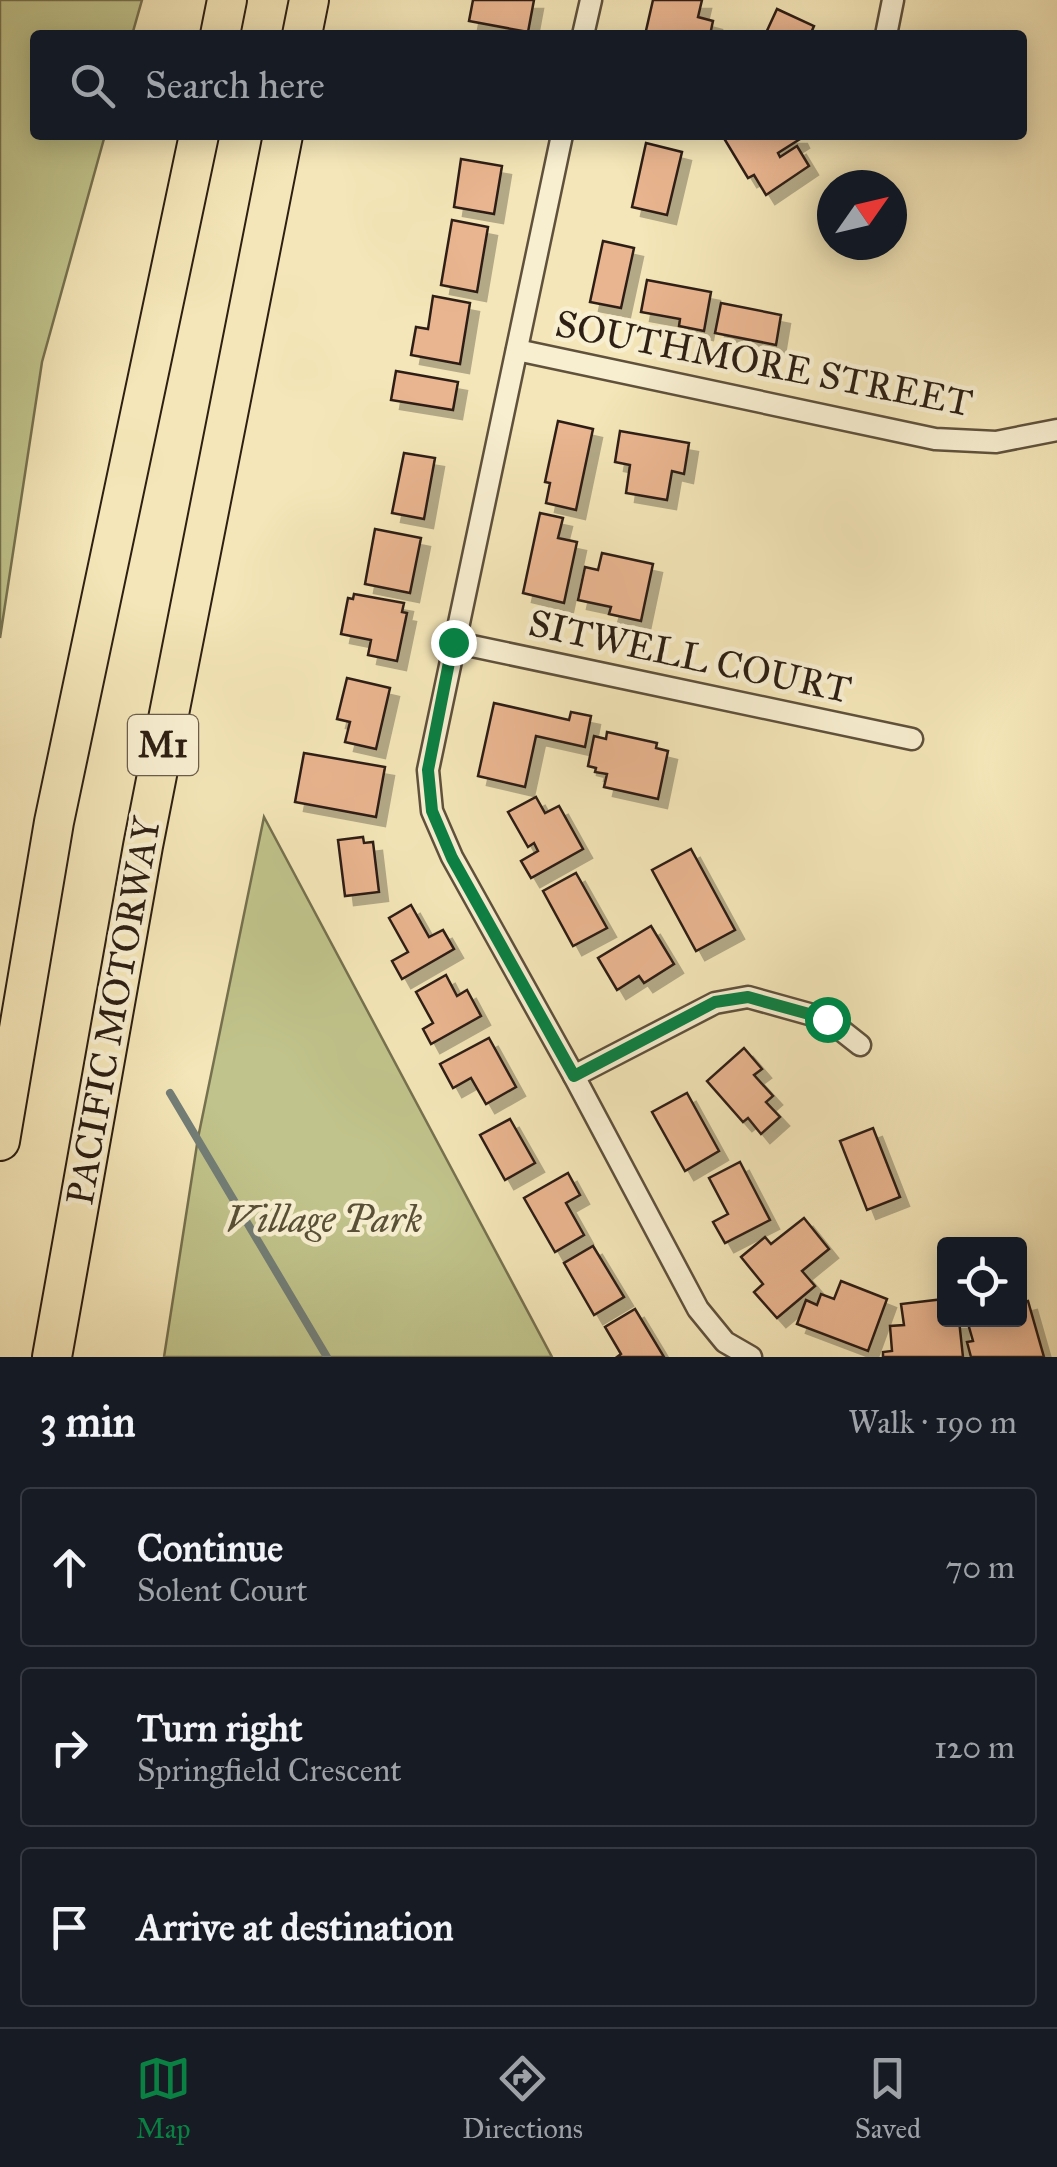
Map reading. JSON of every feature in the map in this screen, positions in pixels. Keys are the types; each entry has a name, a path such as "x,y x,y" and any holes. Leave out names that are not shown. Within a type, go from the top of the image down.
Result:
{"highway":[{"path":"221,30 227,0"},
{"path":"303,30 309,0"},
{"name":"M1","path":"0,1140 54,822 198,140"},
{"name":"PACIFIC MOTORWAY","path":"52,1357 143,846 282,140"}],"street":[{"path":"584,30 590,0"},
{"path":"887,30 893,0"},
{"path":"561,140 428,770 432,811 452,858 698,1308 725,1342 751,1357"},
{"name":"SOUTHMORE STREET","path":"518,350 935,439 996,442 1057,430"},
{"name":"SITWELL COURT","path":"453,642 912,739"},
{"path":"574,1076 715,1002 748,997 827,1019 860,1045"}],"green space":[{"path":"0,0 142,0 133,30 30,30 30,140 104,140 42,362 0,638"},
{"name":"Village Park","path":"264,817 552,1357 164,1357 198,1138"}],"building":[{"path":"473,0 534,0 528,30 469,21"},
{"path":"653,0 702,0 698,17 713,21 711,30 646,30"},
{"path":"777,9 814,26 812,30 767,30"},
{"path":"725,140 798,140 778,153 780,157 797,146 809,166 766,195 754,175 748,178"},
{"path":"646,143 682,152 667,215 632,207"},
{"path":"461,159 502,166 494,214 454,207"},
{"path":"452,220 488,227 477,292 441,285"},
{"path":"603,241 634,248 621,308 590,302"},
{"path":"647,280 711,292 704,331 679,326 680,319 641,312"},
{"path":"433,296 470,303 460,364 411,355 416,327 428,329"},
{"path":"721,303 781,315 776,345 715,333"},
{"path":"396,371 458,382 453,410 391,400"},
{"path":"558,421 593,429 576,510 546,503 550,483 545,482"},
{"path":"620,431 689,443 684,474 672,471 667,500 626,493 630,465 615,462"},
{"path":"404,453 435,458 424,519 392,513"},
{"path":"540,513 563,518 558,538 577,542 564,603 523,593"},
{"path":"375,529 421,538 410,593 365,584"},
{"path":"602,553 653,564 641,621 609,614 611,607 578,600 585,567 598,570"},
{"path":"354,594 404,603 402,612 407,613 397,661 368,655 371,640 341,634 348,598 353,599"},
{"path":"347,678 390,688 376,749 345,742 350,722 337,719"},
{"path":"494,703 569,720 571,712 591,716 585,747 536,736 525,787 478,776"},
{"path":"607,732 657,743 656,748 668,751 658,799 604,787 607,774 588,766 594,736 606,739"},
{"path":"304,753 385,767 376,817 295,802"},
{"path":"536,797 545,813 559,806 583,849 531,878 521,861 538,851 534,843 528,847 508,812"},
{"path":"363,837 364,843 373,842 379,892 345,896 338,840"},
{"path":"691,849 735,930 696,951 652,870"},
{"path":"576,873 607,928 573,946 543,891"},
{"path":"411,905 429,937 443,930 454,949 402,979 392,961 408,952 389,918"},
{"path":"651,926 674,964 644,983 639,976 617,990 598,958"},
{"path":"446,975 457,996 467,990 481,1016 431,1044 423,1029 433,1023 416,992"},
{"path":"489,1038 516,1087 486,1104 471,1078 453,1088 440,1064"},
{"path":"744,1048 762,1069 754,1075 773,1096 766,1102 780,1117 761,1134 748,1118 743,1122 707,1081"},
{"path":"687,1093 719,1151 685,1171 652,1112"},
{"path":"510,1119 535,1163 505,1180 480,1135"},
{"path":"873,1128 900,1197 867,1210 840,1141"},
{"path":"740,1162 770,1220 725,1243 713,1222 728,1214 709,1178"},
{"path":"568,1173 580,1195 566,1203 584,1235 555,1252 524,1198"},
{"path":"804,1218 829,1249 802,1271 815,1286 777,1318 754,1292 763,1284 741,1257 765,1237 771,1244"},
{"path":"593,1246 624,1297 594,1315 564,1263"},
{"path":"841,1281 887,1299 868,1351 797,1324 806,1300 817,1305 821,1294 834,1299"},
{"path":"937,1300 937,1327 960,1327 963,1357 883,1357 883,1352 892,1351 890,1326 904,1325 901,1304"},
{"path":"1027,1301 1044,1357 971,1357 967,1342 973,1341 969,1327 1027,1327"},
{"path":"635,1309 664,1357 617,1357 621,1354 605,1327"}],"waterway":[{"path":"170,1093 327,1357"}],"route":[{"path":"453,642 428,770 432,811 452,858 574,1076 715,1002 748,997 827,1019"}]}
